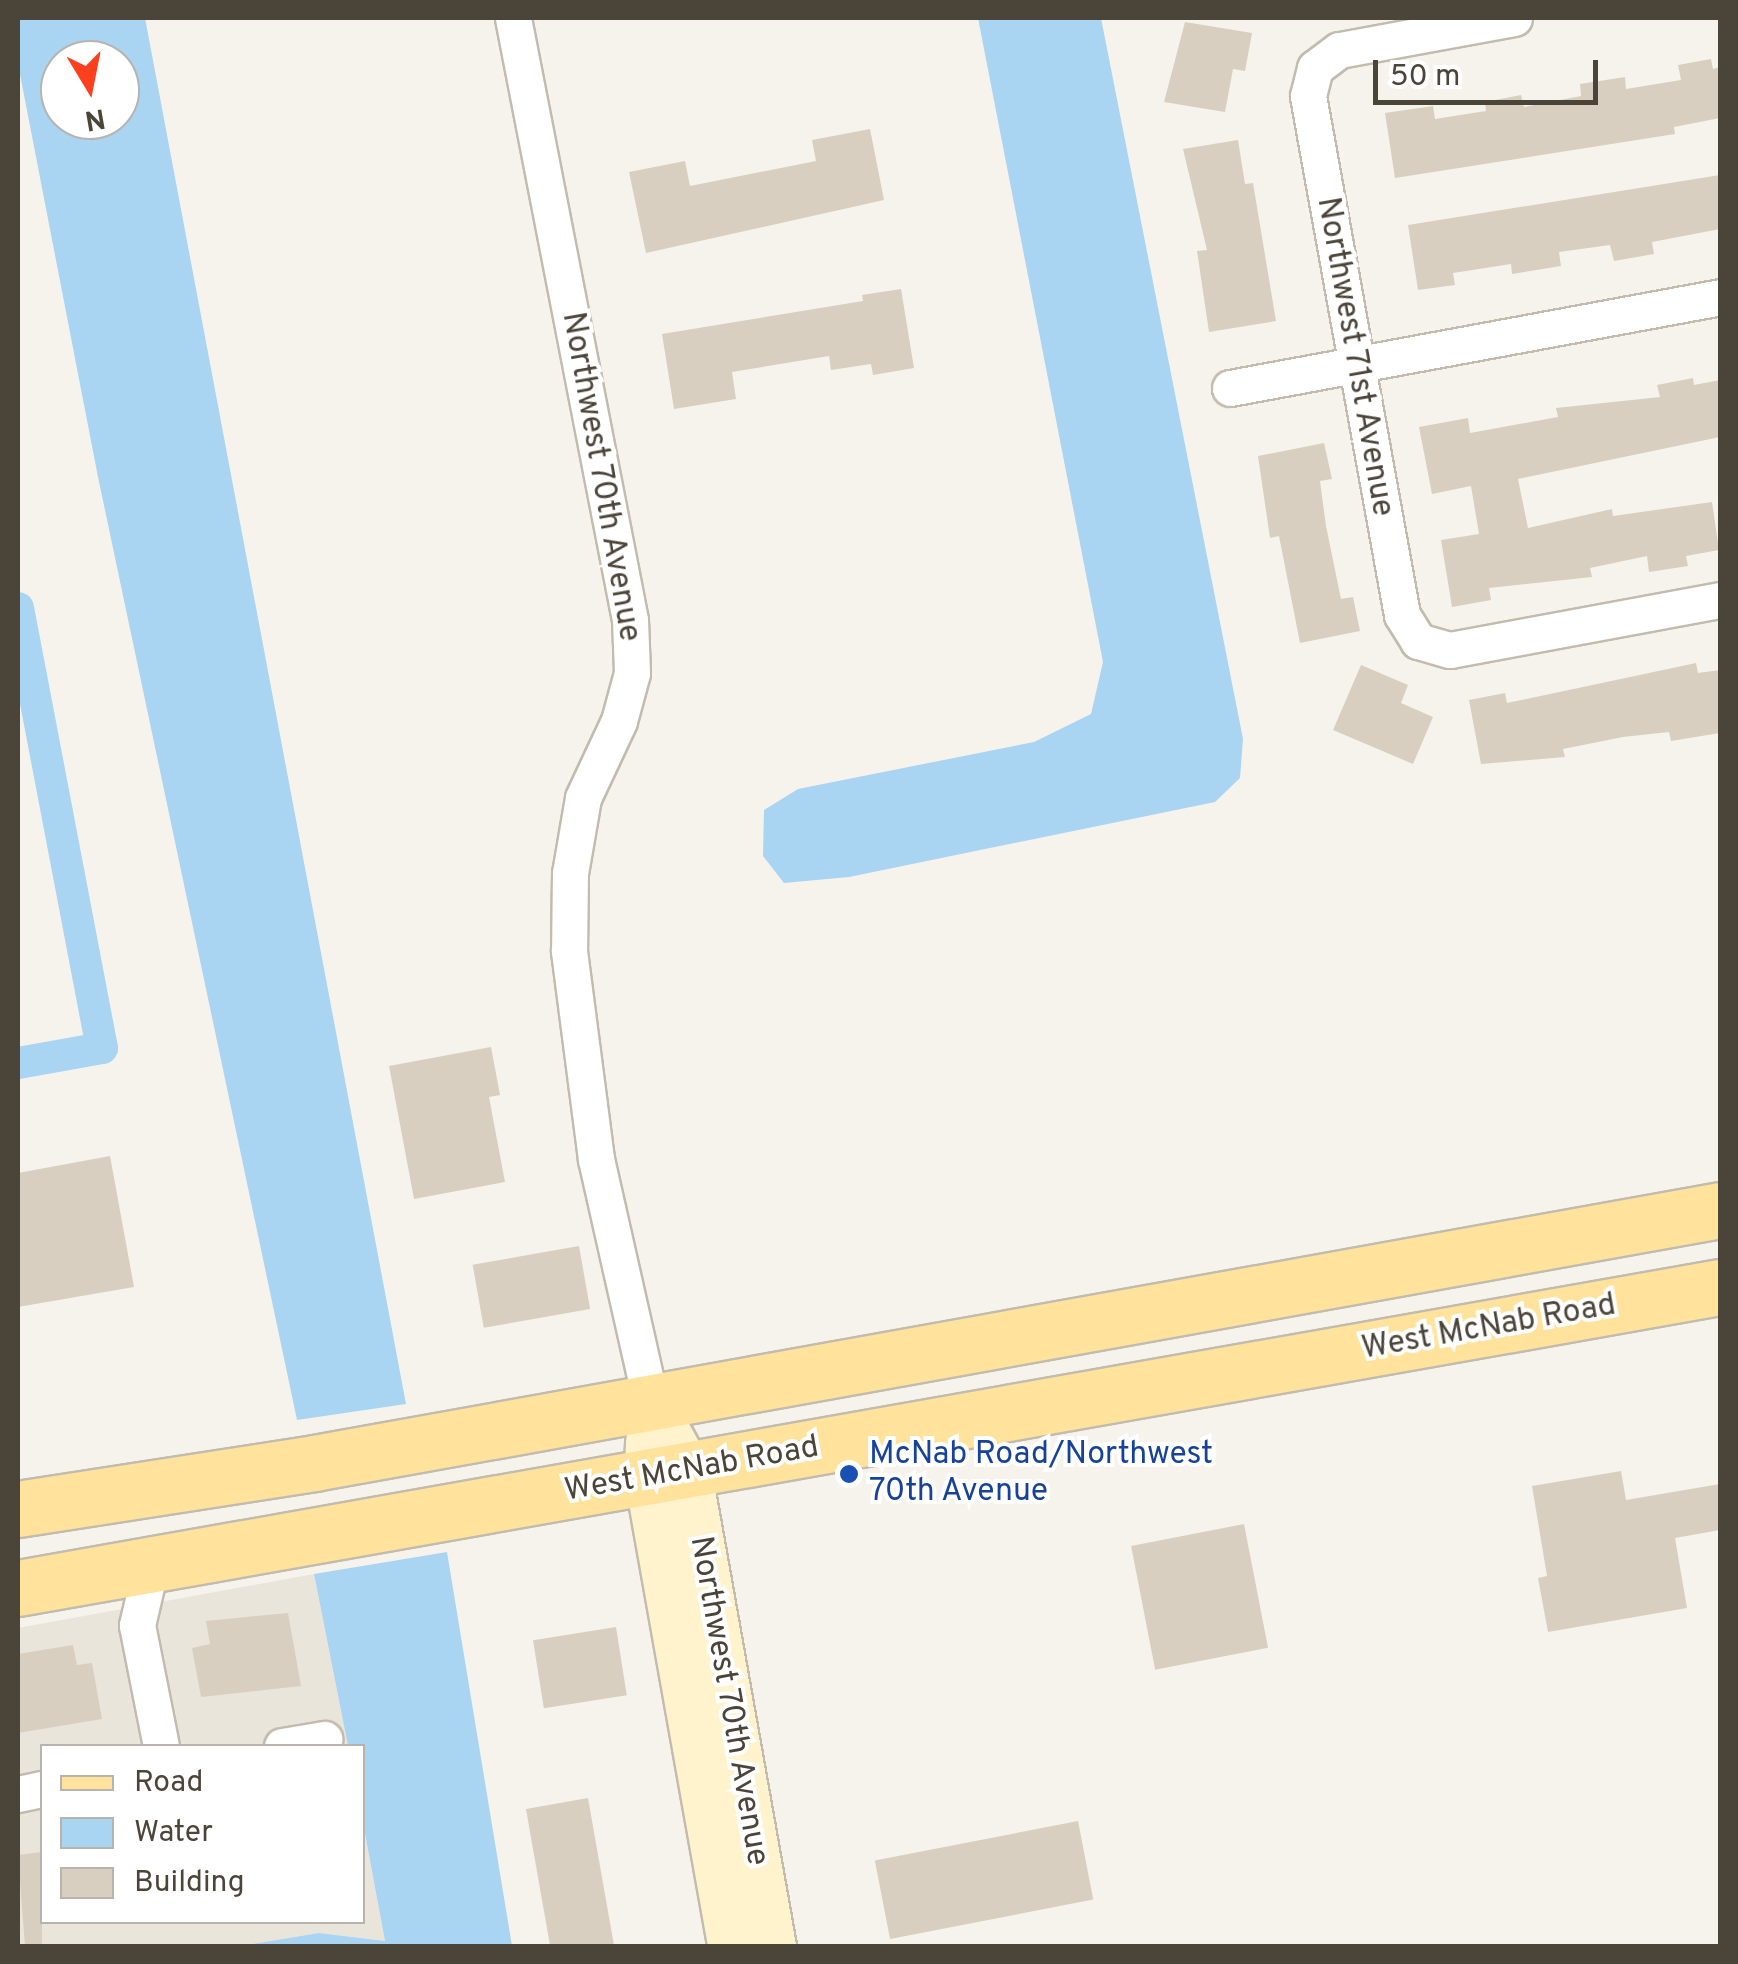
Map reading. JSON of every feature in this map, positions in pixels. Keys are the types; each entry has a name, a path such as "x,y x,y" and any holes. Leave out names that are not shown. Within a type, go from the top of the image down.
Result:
{"main road":[{"path":"18,1508 314,1464 1720,1210"},
{"name":"West McNab Road","path":"18,1588 1720,1287"}],"street":[{"name":"Northwest 70th Avenue","path":"514,18 630,620 632,673 619,721 584,798 570,873 568,951 596,1159 772,1946"},
{"name":"Northwest 71st Avenue","path":"1514,18 1339,50 1315,68 1308,96 1352,364 1402,615 1418,641 1450,650 1720,600"},
{"path":"1230,388 1720,297"},
{"name":"Northwest 70th Avenue","path":"668,1474 732,1946"},
{"path":"151,1565 137,1626 161,1744"},
{"path":"294,1744 324,1739"}],"shaded area":[{"path":"314,1574 348,1744 40,1744 40,1924 365,1924 365,1834 385,1941 319,1933 241,1946 18,1946 18,1628"}],"water":[{"path":"18,18 145,18 406,1404 297,1420 98,477 18,64"},
{"path":"978,18 1101,18 1243,739 1240,778 1215,802 849,877 784,883 763,856 764,810 798,789 1034,742 1091,714 1103,662"},
{"path":"447,1552 512,1946 241,1946 319,1933 385,1941 365,1834 365,1744 348,1744 314,1574"}],"building":[{"path":"1185,22 1252,33 1245,71 1233,69 1225,112 1164,102"},
{"path":"1711,59 1713,69 1720,67 1720,118 1674,127 1675,134 1395,178 1385,113 1433,106 1435,119 1486,111 1485,102 1521,95 1524,107 1581,96 1580,84 1625,77 1626,89 1681,80 1678,65"},
{"path":"870,129 884,200 646,253 629,172 685,161 690,186 816,161 812,140"},
{"path":"1238,140 1245,184 1253,183 1276,321 1209,332 1197,251 1207,250 1183,149"},
{"path":"1720,175 1720,229 1652,242 1654,254 1614,261 1610,245 1559,252 1561,266 1512,274 1511,264 1453,273 1455,285 1418,290 1408,225"},
{"path":"901,289 914,368 873,375 871,364 831,370 829,356 732,372 736,399 674,409 662,334 863,301 862,295"},
{"path":"1693,378 1694,385 1720,380 1720,437 1518,479 1528,528 1612,509 1613,516 1712,502 1719,550 1686,556 1688,566 1649,572 1647,556 1590,568 1592,577 1489,588 1491,600 1452,607 1441,540 1479,534 1471,486 1432,494 1419,427 1468,418 1470,433 1558,417 1556,408 1660,397 1657,385"},
{"path":"1324,443 1332,479 1320,481 1326,526 1341,599 1353,597 1360,631 1300,643 1279,536 1270,538 1258,456"},
{"path":"1696,663 1698,673 1720,670 1720,733 1671,741 1669,732 1623,737 1563,749 1565,757 1481,764 1469,700 1505,693 1507,703"},
{"path":"1361,665 1408,685 1401,703 1433,717 1413,764 1333,730"},
{"path":"491,1047 500,1095 489,1097 505,1182 414,1199 389,1066"},
{"path":"110,1156 134,1287 18,1307 18,1173"},
{"path":"579,1246 590,1309 484,1328 473,1265"},
{"path":"1621,1471 1626,1500 1720,1484 1720,1530 1675,1538 1687,1608 1548,1632 1538,1578 1547,1576 1532,1486"},
{"path":"1244,1524 1268,1648 1155,1670 1131,1546"},
{"path":"288,1613 301,1686 201,1697 192,1648 210,1644 206,1621"},
{"path":"616,1627 627,1695 544,1708 533,1640"},
{"path":"73,1645 77,1665 92,1663 102,1719 18,1733 18,1654"},
{"path":"588,1798 614,1946 550,1946 526,1809"},
{"path":"1078,1821 1093,1900 890,1939 875,1860"},
{"path":"40,1852 42,1946 25,1946 18,1855"}],"waterway":[{"path":"18,608 102,1048 18,1063"}],"place":[{"name":"McNab Road/Northwest 70th Avenue","path":"849,1474"}]}
